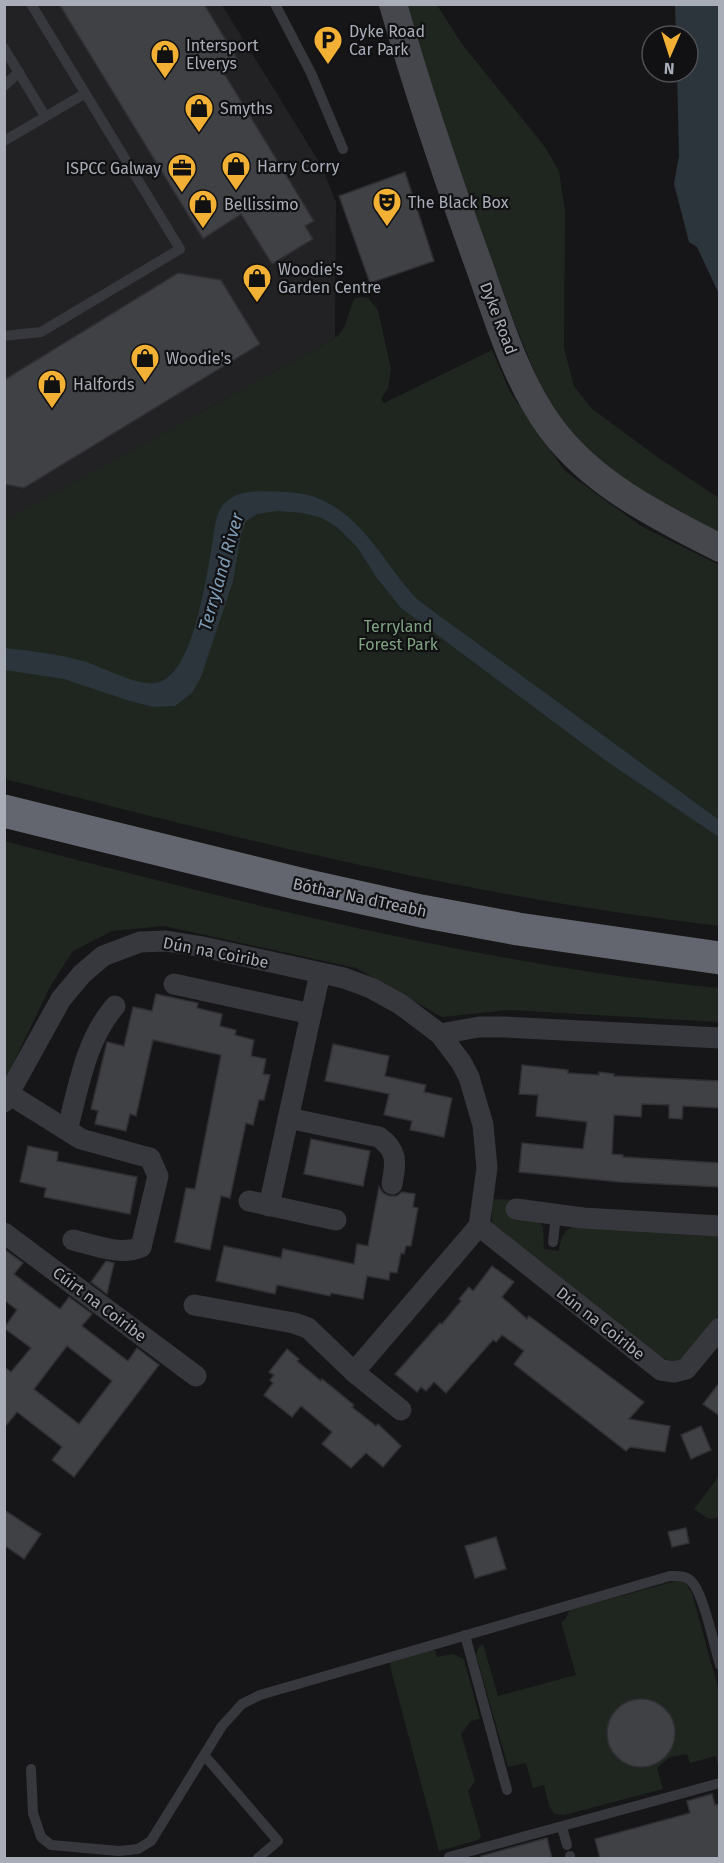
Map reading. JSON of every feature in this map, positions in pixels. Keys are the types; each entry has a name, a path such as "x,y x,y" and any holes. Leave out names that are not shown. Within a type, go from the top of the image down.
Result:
{"highway":[{"name":"Bóthar Na dTreabh","path":"4,811 294,883 421,911 518,929 720,958"}],"street":[{"name":"Dyke Road","path":"393,4 432,136 455,201 522,377 537,407 572,452 596,472 650,511 720,548"},
{"name":"Dún na Coiribe","path":"73,1240 118,1250 133,1250 141,1247 158,1176 150,1158 81,1139 7,1098 61,999 82,974 103,956 122,948 140,942 166,941 344,978 371,988 400,1004 440,1034 469,1077 483,1125 487,1168 480,1226 661,1370 674,1372 686,1370 720,1328"},
{"path":"320,973 288,1118 259,1203 336,1220"},
{"path":"174,984 311,1014"},
{"path":"67,1130 78,1081 106,1017 115,1006"},
{"path":"440,1034 479,1027 505,1027 720,1038"},
{"path":"288,1118 379,1137 394,1155 395,1167 392,1184"},
{"path":"516,1209 556,1215 663,1224 720,1226"},
{"path":"354,1372 480,1226"},
{"name":"Cúirt na Coiribe","path":"4,1233 196,1376"},
{"path":"194,1305 294,1323 308,1328 354,1372 401,1410"}],"lane":[{"path":"4,336 41,332 180,249 31,4"},
{"path":"275,4 311,73 343,149"},
{"path":"6,56 19,72 45,116"},
{"path":"4,86 19,72"},
{"path":"4,141 84,94"},
{"path":"553,1242 556,1215"},
{"path":"31,1769 33,1813 41,1837 51,1845 119,1851 138,1849 151,1841 231,1714 251,1699 670,1576 683,1576 692,1582 700,1596 720,1665"},
{"path":"465,1635 507,1790"},
{"path":"205,1756 278,1841 258,1858"},
{"path":"449,1857 720,1783"},
{"path":"562,1827 567,1845"}],"shaded area":[{"path":"5,5 222,5 321,165 336,202 335,338 5,521"}],"green space":[{"path":"406,5 437,5 462,44 545,147 559,171 565,211 564,348 574,386 591,408 660,459 719,498 719,535 679,515 597,460 562,426 540,385 514,322 450,145"},
{"name":"Terryland Forest Park","path":"368,298 378,310 391,369 388,388 381,399 384,403 492,350 510,392 565,471 641,526 719,565 719,926 539,900 360,865 182,824 5,779 4,521 335,338 345,325 354,299"},
{"path":"4,841 270,908 449,947 628,977 719,988 719,1022 509,1010 442,1017 356,968 164,926 112,931 73,951 51,985 5,1080"},
{"path":"492,1199 513,1200 538,1220 543,1227 544,1249 559,1251 564,1234 578,1225 719,1232 719,1314 685,1357 672,1361 659,1356 492,1224"},
{"path":"719,1476 719,1517 709,1519 694,1509"},
{"path":"679,1580 685,1582 692,1593 719,1692 719,1770 716,1756 690,1763 687,1754 670,1757 657,1768 663,1789 564,1815 554,1814 549,1806 544,1785 533,1788 526,1763 508,1767 476,1655 478,1648 483,1644 498,1696 576,1675 561,1622 565,1620 570,1610"},
{"path":"434,1648 437,1657 453,1654 464,1659 480,1719 471,1721 461,1734 475,1781 468,1791 481,1836 478,1840 439,1851 389,1662"}],"water":[{"path":"675,5 719,5 719,294 697,247 689,242 674,184 679,156 677,84 700,84 700,24 676,24"},
{"name":"Terryland River","path":"247,492 308,495 322,500 351,519 418,600 719,820 719,837 609,763 401,608 377,578 357,547 338,528 322,518 303,513 277,511 257,514 246,521 241,534 233,581 201,677 192,693 175,706 153,707 64,679 5,670 5,648 76,659 120,676 147,683 155,683 168,677 179,664 195,625 219,512 233,497"}],"building":[{"path":"59,4 204,4 238,60 222,70 314,221 305,226 313,239 272,264 241,214 203,239"},
{"name":"The Black Box","path":"405,172 434,261 370,283 339,196"},
{"path":"178,273 221,280 260,344 24,488 4,484 4,380"},
{"path":"156,994 198,1003 197,1008 222,1014 220,1026 236,1030 235,1035 254,1040 251,1056 266,1059 263,1074 270,1075 264,1100 259,1100 253,1125 246,1123 230,1198 221,1196 210,1250 175,1242 186,1188 195,1189 221,1055 153,1040 136,1116 130,1114 126,1131 95,1124 98,1111 91,1109 107,1042 124,1046 133,1007 152,1011"},
{"path":"333,1044 389,1056 385,1076 426,1085 424,1092 452,1098 444,1137 410,1130 412,1121 384,1115 389,1094 325,1081"},
{"path":"522,1065 568,1070 568,1073 599,1075 599,1072 614,1074 614,1076 720,1081 720,1108 683,1106 682,1119 669,1118 669,1105 642,1104 641,1117 614,1115 612,1154 623,1155 623,1157 720,1163 720,1187 620,1182 519,1172 522,1143 583,1149 587,1122 536,1116 538,1095 519,1094"},
{"path":"311,1139 370,1151 363,1186 304,1174"},
{"path":"28,1146 58,1152 57,1161 137,1177 130,1214 44,1197 46,1188 20,1182"},
{"path":"379,1187 389,1196 397,1196 402,1192 415,1194 413,1207 418,1208 411,1246 406,1246 404,1254 401,1253 397,1273 390,1272 389,1280 367,1276 363,1299 331,1293 330,1296 277,1285 275,1294 216,1281 224,1246 281,1258 283,1249 354,1264 357,1244 368,1246"},
{"path":"4,1249 23,1263 14,1274 60,1309 69,1297 92,1314 82,1326 128,1361 137,1348 159,1365 74,1477 52,1460 62,1447 17,1412 4,1428 4,1367 11,1372 31,1348 4,1328 17,1310 4,1300","holes":["67,1346 112,1381 79,1424 34,1389"]},
{"path":"106,1261 114,1263 107,1294 91,1282"},
{"path":"492,1266 514,1282 502,1297 527,1319 529,1316 644,1402 629,1419 670,1426 665,1452 630,1447 626,1451 514,1364 524,1351 502,1335 496,1342 493,1340 446,1393 434,1382 426,1391 421,1387 417,1392 395,1374 440,1323 442,1324 469,1287 473,1291"},
{"path":"287,1349 299,1359 297,1361 354,1405 352,1407 376,1426 378,1424 401,1446 383,1467 366,1453 351,1468 322,1444 332,1432 301,1406 292,1417 264,1395 273,1383 270,1380 274,1375 269,1372"},
{"path":"720,1382 720,1416 703,1404"},
{"path":"701,1426 711,1450 691,1459 681,1435"},
{"path":"4,1510 41,1534 24,1559 4,1545"},
{"path":"686,1528 689,1543 672,1547 668,1532"},
{"path":"496,1537 506,1569 475,1578 465,1546"},
{"path":"641,1699 654,1702 665,1709 672,1720 675,1733 672,1746 665,1757 654,1764 641,1767 628,1764 617,1757 610,1746 607,1733 610,1720 617,1709 628,1702"},
{"path":"712,1794 715,1805 720,1804 720,1858 600,1858 595,1839 690,1813 687,1801"},
{"path":"547,1838 552,1858 481,1858 481,1856"}],"place":[{"name":"Dyke Road Car Park","path":"328,66"},
{"name":"Intersport Elverys","path":"165,80"},
{"name":"Smyths","path":"199,134"},
{"name":"Harry Corry","path":"236,192"},
{"name":"ISPCC Galway","path":"182,194"},
{"name":"The Black Box","path":"387,228"},
{"name":"Bellissimo","path":"203,230"},
{"name":"Woodie's Garden Centre","path":"257,304"},
{"name":"Woodie's","path":"145,384"},
{"name":"Halfords","path":"52,410"}]}
